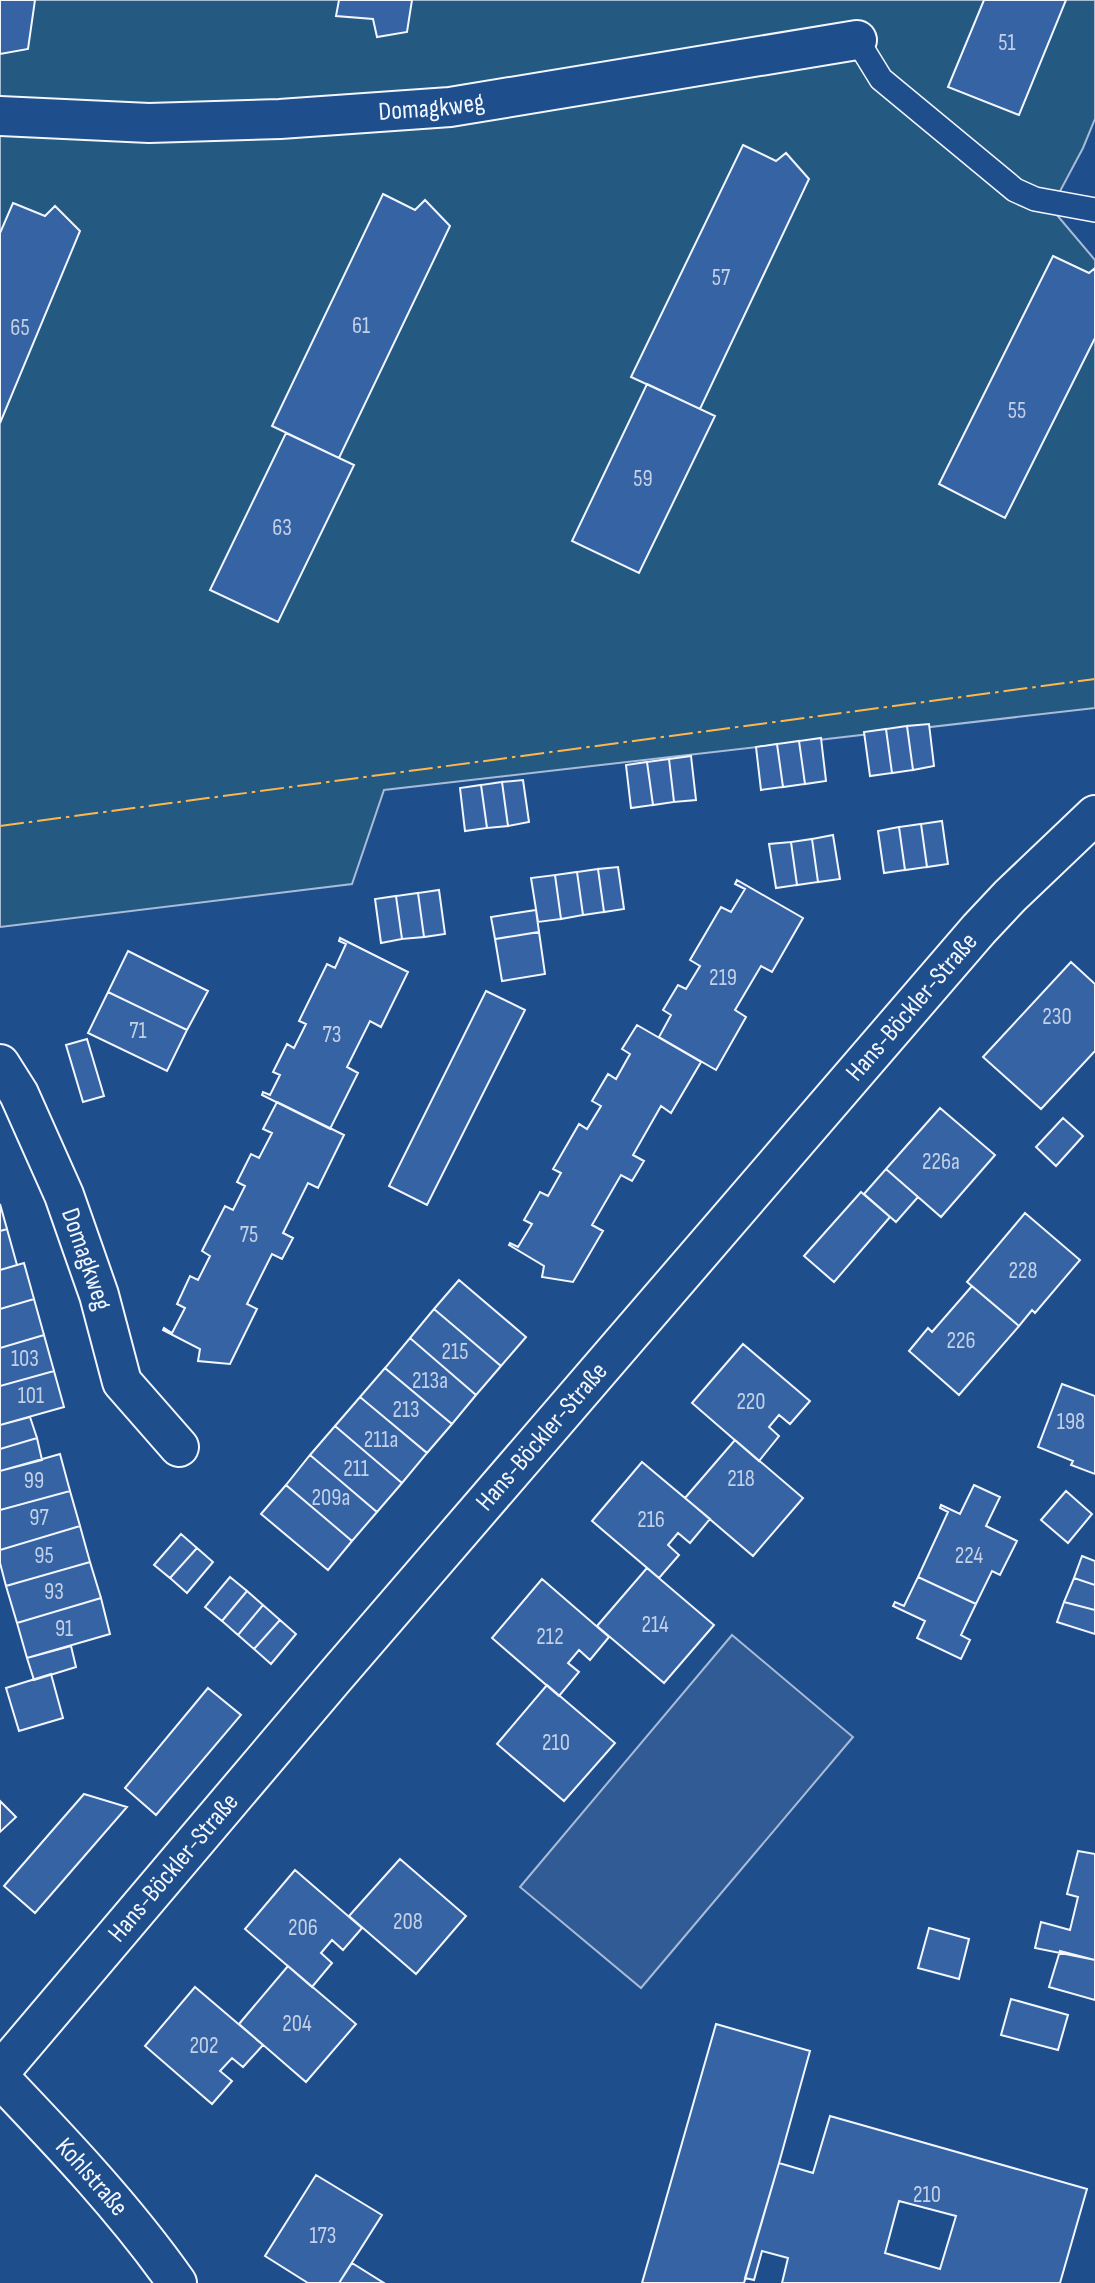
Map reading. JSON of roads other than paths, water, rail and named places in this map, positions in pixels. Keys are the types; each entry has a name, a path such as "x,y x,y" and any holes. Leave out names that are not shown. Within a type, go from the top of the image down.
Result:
{"street":[{"name":"Domagkweg","path":"0,116 149,122 280,119 450,107 858,40"},
{"name":"Hans-Böckler-Straße","path":"0,2072 315,1700 979,929 1095,815"},
{"name":"Domagkweg","path":"0,1064 19,1094 64,1195 99,1295 122,1382 179,1447"},
{"name":"Kohlstraße","path":"0,2078 151,2246 177,2283"}],"lane":[{"path":"858,40 881,79 1015,190 1035,199 1095,210"}]}
